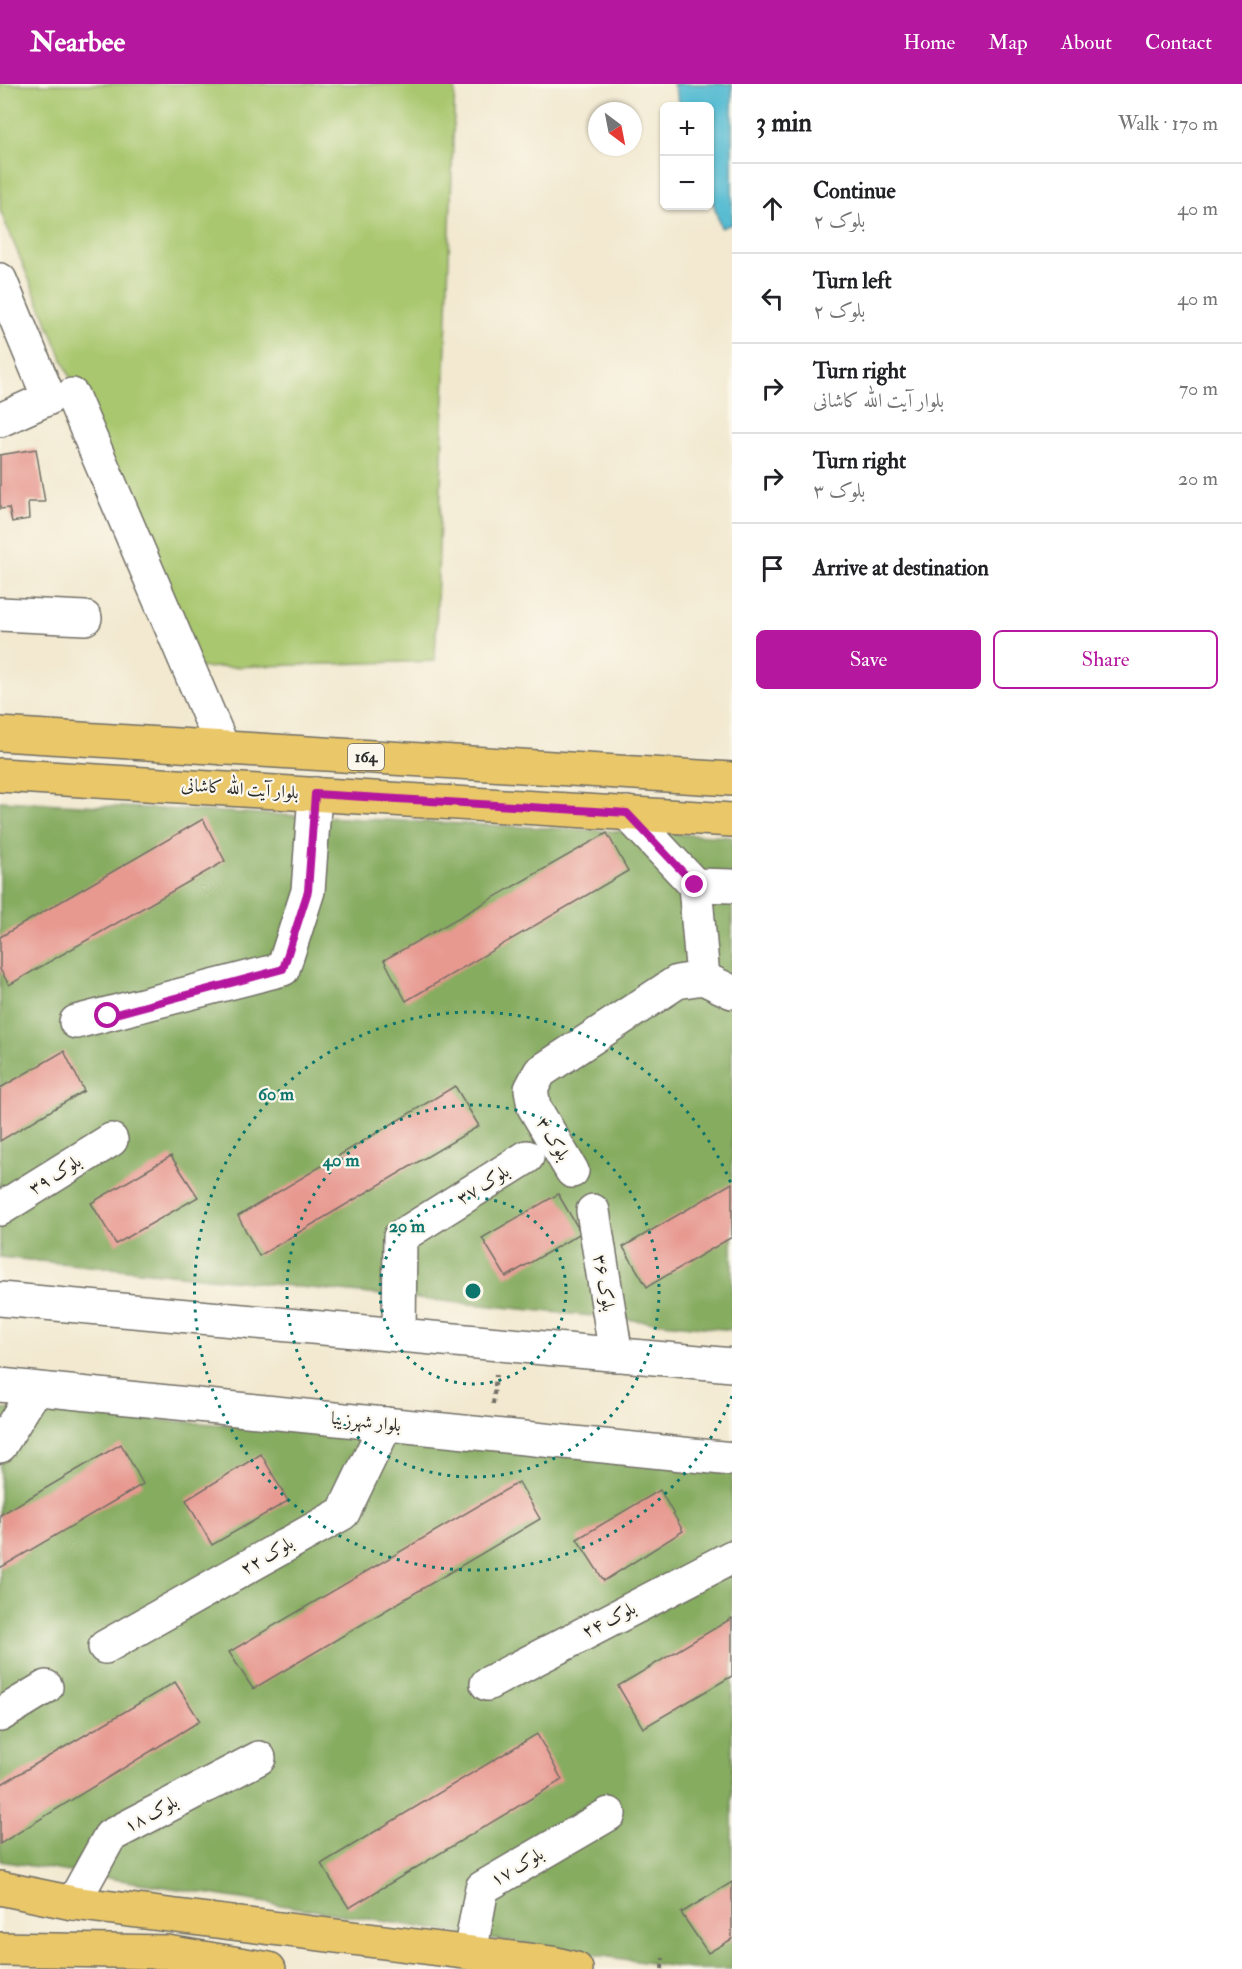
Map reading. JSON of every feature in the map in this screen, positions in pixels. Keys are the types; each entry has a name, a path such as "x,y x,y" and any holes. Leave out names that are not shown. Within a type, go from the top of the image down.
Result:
{"main road":[{"name":"164","path":"0,734 732,779"},
{"name":"بلوار آیت الله کاشانی","path":"0,775 732,820"},
{"path":"0,1888 73,1903 470,1953 576,1969"},
{"path":"0,1949 167,1952 269,1969"}],"street":[{"path":"0,280 49,398 0,420"},
{"path":"72,395 223,748"},
{"path":"0,614 85,618"},
{"path":"76,1022 283,969 308,891 315,794"},
{"path":"627,813 695,885 703,978 732,992"},
{"path":"695,885 732,886"},
{"name":"بلوک ۳","path":"572,1171 534,1107 531,1089 540,1072 677,982 703,978"},
{"name":"بلوک ۳۹","path":"0,1209 111,1140"},
{"name":"بلوک ۳۷","path":"399,1335 400,1237 527,1157"},
{"name":"بلوک ۳۶","path":"593,1211 616,1355"},
{"path":"0,1299 732,1365"},
{"name":"بلوار شهرزیبا","path":"0,1385 732,1459"},
{"path":"0,1446 34,1389"},
{"name":"بلوک ۲۲","path":"105,1647 343,1513 386,1424"},
{"name":"بلوک ۲۴","path":"487,1684 732,1557"},
{"path":"0,1715 46,1687"},
{"name":"بلوک ۱۸","path":"73,1903 110,1836 259,1758"},
{"name":"بلوک ۱۷","path":"470,1953 482,1888 609,1814"}],"path":[{"path":"490,1434 500,1344"},
{"path":"662,1969 663,1958"}],"green space":[{"path":"0,84 455,84 435,661 192,668 0,210"},
{"path":"0,801 732,837 732,1330 0,1257"},
{"path":"0,1409 732,1460 732,1969 692,1969 629,1960 0,1861"}],"water":[{"path":"673,84 732,84 732,224 721,228 714,206 714,102 680,102"}],"building":[{"path":"36,449 45,502 28,502 29,519 12,522 9,508 0,509 0,455"},
{"path":"203,819 225,861 9,985 0,969 0,937"},
{"path":"607,833 628,871 406,1001 384,960"},
{"path":"64,1051 84,1091 0,1141 0,1088"},
{"path":"455,1086 479,1126 259,1256 238,1216"},
{"path":"171,1156 198,1197 116,1244 91,1203"},
{"path":"732,1183 732,1237 647,1287 623,1247"},
{"path":"558,1194 581,1233 506,1277 482,1238"},
{"path":"121,1444 143,1484 0,1568 0,1515"},
{"path":"261,1454 288,1501 212,1545 186,1500"},
{"path":"519,1482 540,1519 253,1689 229,1652"},
{"path":"660,1490 683,1531 604,1581 577,1539"},
{"path":"732,1618 732,1676 643,1728 618,1686"},
{"path":"175,1682 200,1721 0,1844 0,1785"},
{"path":"537,1734 562,1780 349,1908 321,1864"},
{"path":"732,1882 732,1939 708,1953 681,1913"}],"route":[{"path":"108,1016 283,969 308,891 315,794 627,813 695,885"}]}
